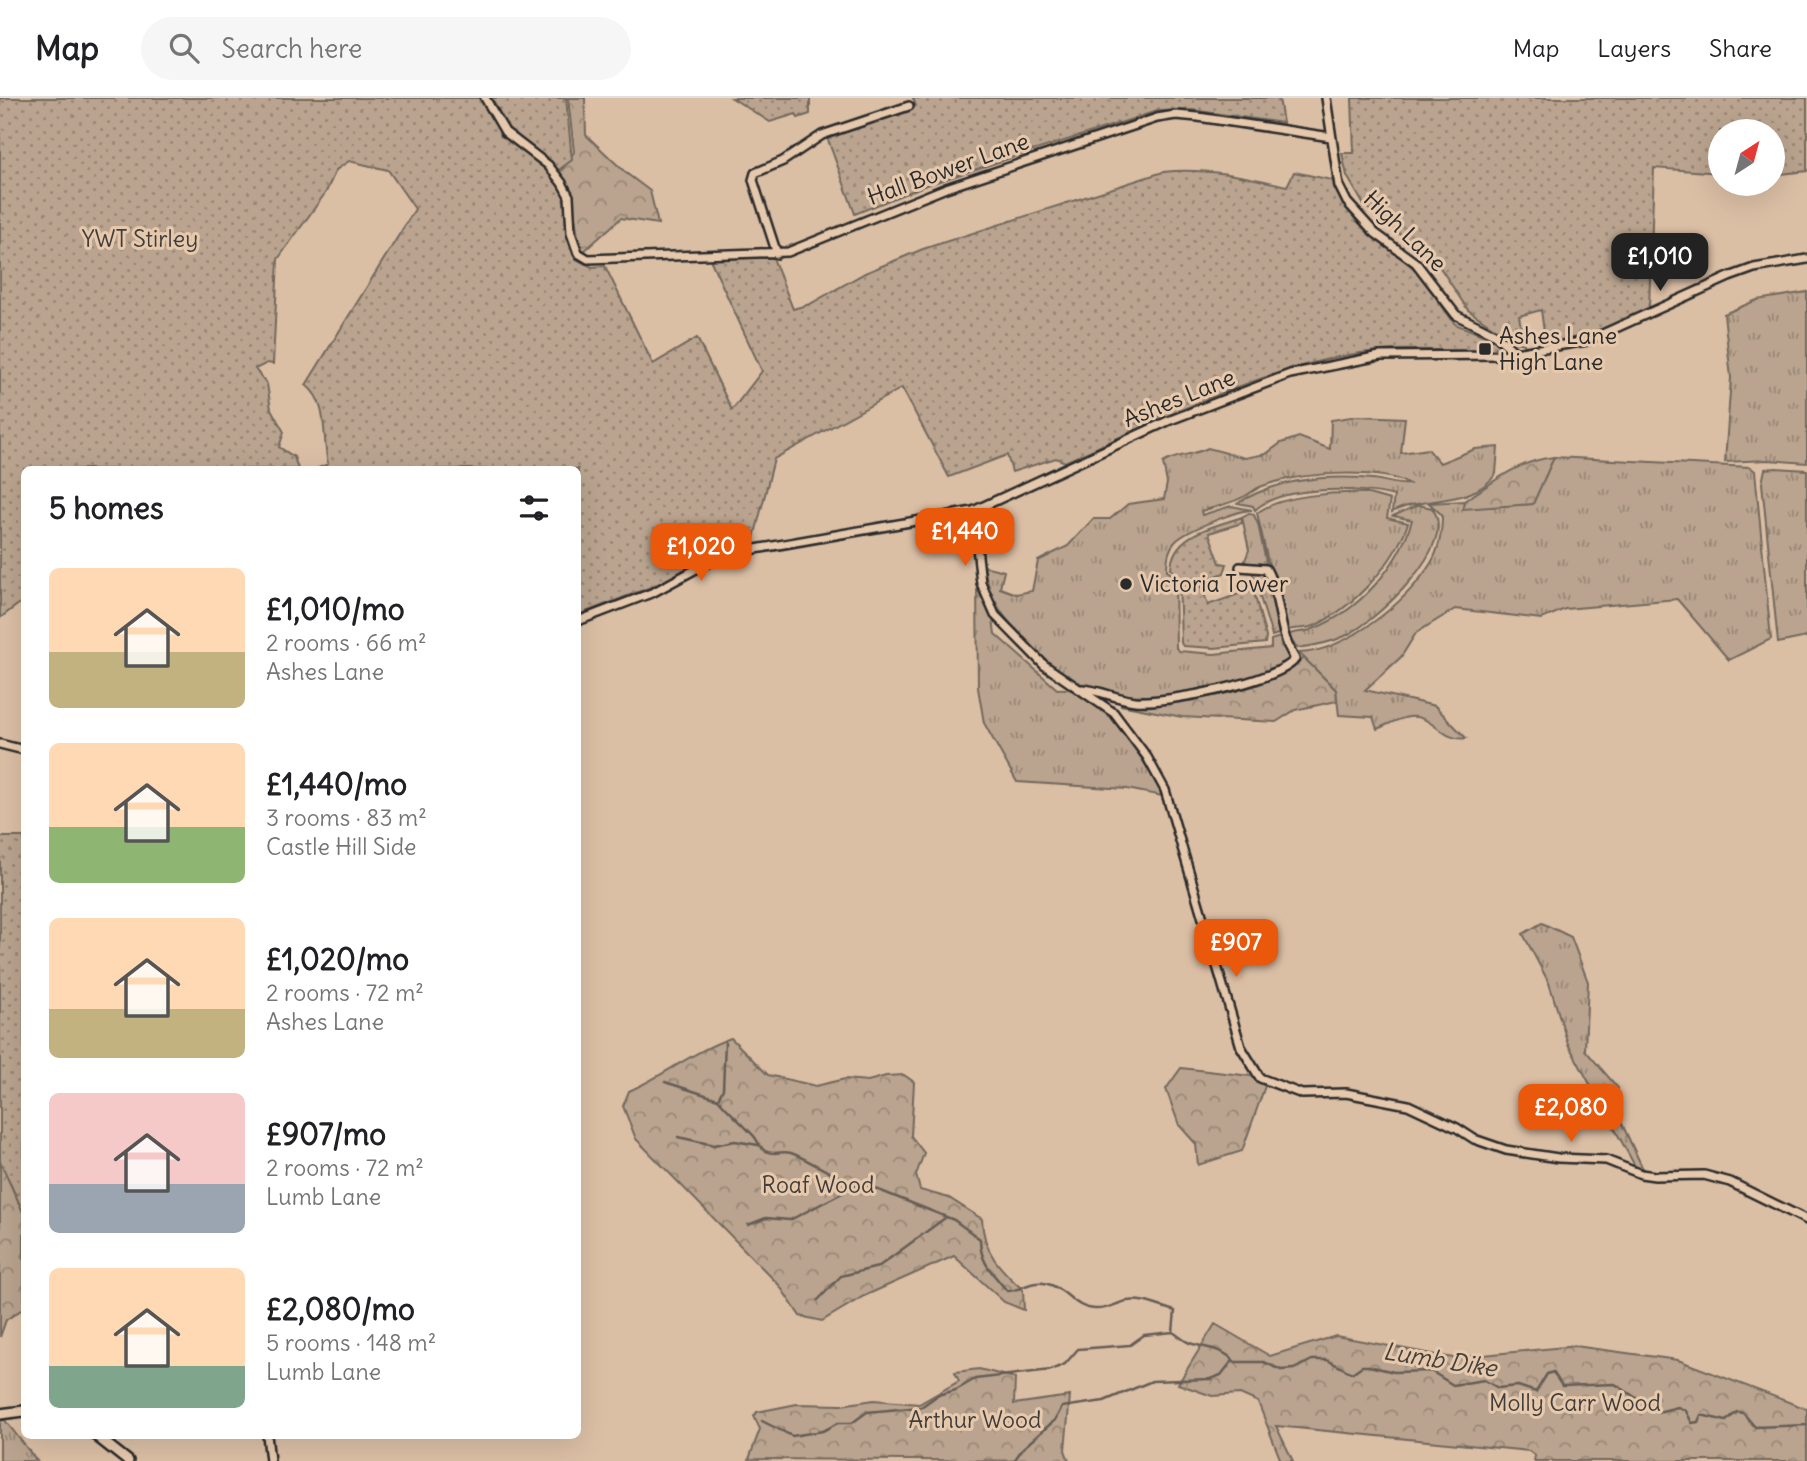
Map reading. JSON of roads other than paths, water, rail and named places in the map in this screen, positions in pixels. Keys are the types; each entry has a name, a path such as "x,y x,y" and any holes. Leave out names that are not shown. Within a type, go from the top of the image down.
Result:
{"street":[{"name":"Hall Bower Lane","path":"485,98 505,132 548,165 562,183 569,196 571,233 578,253 588,259 788,252 946,188 1157,118 1187,116 1331,136"},
{"name":"High Lane","path":"1326,98 1339,186 1359,219 1416,263 1456,315 1494,334 1516,352"},
{"path":"776,254 753,180 755,173 783,161 822,135 909,106"},
{"name":"Ashes Lane","path":"581,620 653,592 709,562 750,550 973,510 1168,421 1290,374 1380,356 1516,352 1587,341 1741,273 1807,259"},
{"path":"973,510 981,583 995,615 1044,665 1114,713 1147,757 1165,790 1241,1047 1260,1078 1302,1094 1346,1093 1408,1105 1474,1139 1506,1150 1559,1158 1606,1160 1641,1174 1656,1176 1704,1175 1730,1182 1807,1220"},
{"path":"1078,689 1137,701 1199,693 1250,682 1290,667 1295,659 1283,634 1273,582 1266,569 1240,567"},
{"path":"0,744 21,749"},
{"path":"0,1414 21,1411"},
{"path":"100,1439 128,1461"},
{"path":"267,1439 270,1461"}],"waterway":[{"name":"Lumb Dike","path":"725,1042 723,1089 718,1099 765,1151 791,1153 838,1177 866,1185 954,1220 980,1239 985,1261 1007,1291 1042,1283 1055,1286 1087,1308 1104,1308 1133,1300 1151,1303 1175,1311 1173,1332 1188,1342 1220,1351 1235,1362 1264,1362 1281,1370 1294,1369 1312,1360 1327,1360 1352,1373 1362,1366 1394,1372 1431,1371 1453,1385 1484,1380 1498,1388 1518,1386 1536,1392 1547,1374 1553,1372 1562,1386 1615,1384 1658,1412 1678,1407 1686,1411 1692,1423 1698,1422 1701,1415 1726,1421 1737,1412 1743,1413 1755,1427 1807,1425"},
{"path":"665,1082 718,1099"},
{"path":"678,1137 714,1145 735,1141 758,1145"},
{"path":"748,1225 766,1218 790,1220 858,1185"},
{"path":"818,1300 841,1276 878,1267 945,1218"},
{"path":"762,1421 792,1436 823,1431 838,1423 852,1423 867,1412 921,1407 938,1395 956,1390 975,1379 1051,1370 1065,1364 1078,1349 1130,1345 1144,1335 1173,1332"},
{"path":"1014,1461 1023,1448 1055,1420 1062,1407 1104,1401 1152,1381 1210,1379 1221,1375 1232,1361 1235,1362"}],"place":[{"name":"Ashes Lane High Lane","path":"1485,349"},
{"name":"Victoria Tower","path":"1126,584"}],"park label":[{"name":"YWT Stirley","path":"140,239"},
{"name":"Roaf Wood","path":"818,1185"},
{"name":"Molly Carr Wood","path":"1575,1403"},
{"name":"Arthur Wood","path":"975,1420"}]}
